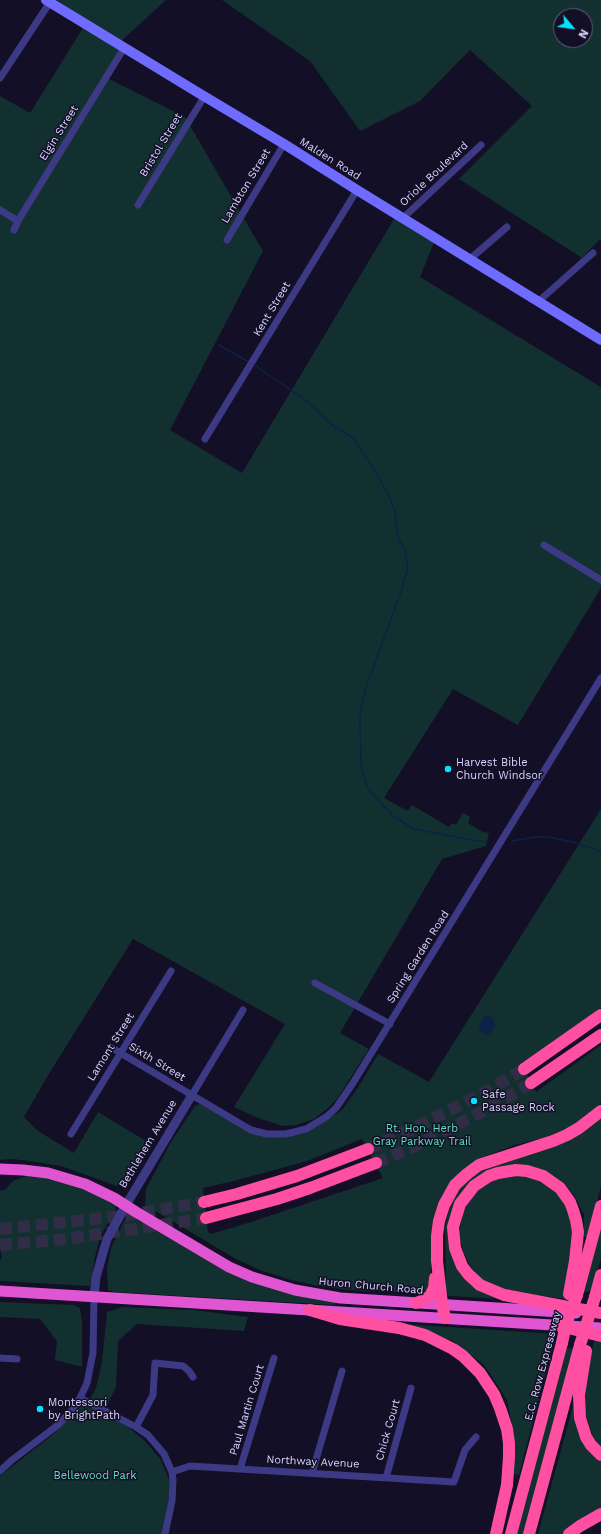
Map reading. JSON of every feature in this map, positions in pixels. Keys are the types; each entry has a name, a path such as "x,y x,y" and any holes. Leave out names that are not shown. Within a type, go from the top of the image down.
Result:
{"highway":[{"path":"524,1069 601,1015"},
{"path":"531,1083 601,1035"},
{"path":"445,1318 437,1261 437,1236 441,1213 449,1195 461,1179 473,1169 484,1163 553,1141 567,1135 579,1128 601,1111"},
{"path":"204,1202 290,1178 368,1149"},
{"path":"206,1218 277,1199 376,1164"},
{"name":"Huron Church Road","path":"0,1169 35,1171 67,1178 97,1189 238,1272 295,1290 323,1295 597,1314"},
{"path":"573,1294 578,1243 577,1226 570,1202 560,1188 543,1176 527,1171 516,1170 489,1176 474,1186 460,1204 453,1227 455,1248 462,1266 468,1274 480,1285 504,1295 597,1314"},
{"path":"573,1294 601,1206"},
{"path":"416,1302 428,1298 433,1291 435,1285 434,1272 437,1261"},
{"path":"529,1534 584,1346 597,1314 595,1297 601,1275"},
{"path":"0,1291 601,1328"},
{"name":"E.C. Row Expressway","path":"511,1534 562,1343 561,1325 573,1294"},
{"path":"310,1310 340,1319 399,1328 425,1335 453,1349 468,1360 480,1373 497,1401 504,1419 509,1443 507,1485 496,1534"},
{"path":"561,1325 601,1336"},
{"path":"584,1346 579,1395 580,1418 586,1437 591,1445 601,1455"},
{"path":"569,1534 601,1514"}],"main road":[{"name":"Malden Road","path":"48,1 284,144 601,340"}],"street":[{"path":"0,78 48,1"},
{"name":"Elgin Street","path":"14,230 18,221 124,48"},
{"name":"Bristol Street","path":"138,205 204,96"},
{"name":"Lambton Street","path":"227,240 284,144"},
{"name":"Oriole Boulevard","path":"403,218 481,145"},
{"name":"Kent Street","path":"205,439 357,190"},
{"path":"0,210 18,221"},
{"path":"470,259 507,227"},
{"path":"539,301 592,253"},
{"path":"544,545 601,580"},
{"name":"Spring Garden Road","path":"192,1095 251,1130 276,1135 306,1130 326,1117 336,1108 390,1024 601,678"},
{"name":"Lamont Street","path":"71,1134 170,971"},
{"path":"315,984 390,1024"},
{"name":"Bethlehem Avenue","path":"94,1297 96,1277 105,1245 126,1205 243,1010"},
{"name":"Sixth Street","path":"112,1048 192,1095"},
{"path":"0,1471 58,1425 73,1409 80,1398 87,1383 93,1353 94,1297"},
{"name":"Paul Martin Court","path":"240,1469 274,1358"},
{"path":"0,1360 18,1360"},
{"path":"136,1427 153,1395 155,1364 183,1366 190,1370 193,1376"},
{"path":"312,1473 342,1371"},
{"name":"Chick Court","path":"386,1478 411,1388"},
{"path":"80,1398 136,1427 148,1435 164,1454 172,1472 173,1480 172,1502 165,1534"},
{"name":"Northway Avenue","path":"172,1472 190,1466 454,1482 466,1450 476,1437"}],"green space":[{"path":"57,0 166,0 118,44"},
{"path":"222,0 601,0 601,241 599,240 582,258 459,179 532,106 470,50 420,101 360,131 310,61"},
{"path":"86,23 119,48 107,78 185,117 263,251 170,430 242,473 397,214 436,238 420,277 601,387 601,588 518,725 453,689 384,798 408,811 412,805 449,827 452,823 456,825 463,813 470,817 468,823 483,832 489,833 486,846 442,859 340,1033 369,1049 337,1099 314,1119 296,1125 283,1126 258,1118 234,1107 285,1024 133,939 47,1077 24,1117 38,1131 74,1153 98,1112 151,1144 126,1181 117,1186 61,1166 12,1159 0,1160 0,96 30,113"},
{"name":"Rt. Hon. Herb Gray Parkway Trail","path":"601,809 601,1008 564,1036 521,1063 536,1092 601,1045 601,1102 596,1109 569,1128 543,1138 515,1145 476,1160 433,1234 430,1284 423,1293 348,1290 291,1280 260,1270 236,1259 145,1205 146,1189 171,1142 195,1106 200,1104 247,1131 282,1137 305,1133 342,1110 359,1086 378,1054 429,1082","holes":["362,1139 383,1178 251,1222 211,1234 208,1232 203,1188 307,1161"]},
{"path":"601,1116 601,1187 587,1237 583,1237 584,1215 575,1197 565,1184 552,1175 539,1169 469,1186 452,1252 504,1299 449,1296 446,1294 445,1229 448,1212 457,1193 466,1180 482,1168"},
{"path":"521,1174 541,1179 559,1192 575,1228 573,1254 565,1299 508,1291 486,1283 472,1269 464,1253 459,1235 463,1212 472,1196 489,1182 504,1175"},
{"path":"26,1176 48,1178 83,1189 115,1203 116,1208 100,1237 90,1286 0,1281 0,1259 2,1259 0,1247 0,1191 6,1189 13,1181"},
{"path":"131,1216 230,1273 335,1302 335,1305 114,1292 108,1290 107,1269 111,1248 124,1221 127,1217"},
{"path":"601,1224 601,1259 591,1291 584,1292"},
{"path":"0,1302 73,1305 80,1308 82,1321 82,1367 55,1360 57,1341 40,1319 0,1317"},
{"path":"122,1307 194,1310 248,1317 244,1331 137,1324 118,1341 116,1387 107,1405 90,1399 96,1388 102,1362 107,1312"},
{"path":"402,1324 556,1334 519,1475 513,1474 514,1435 507,1400 484,1365 453,1341"},
{"path":"594,1340 601,1341 601,1446 596,1442 589,1427 585,1411 586,1380"},
{"path":"567,1348 575,1349 526,1534 516,1534"},
{"path":"574,1402 601,1459 601,1509 563,1534 538,1534"},
{"name":"Bellewood Park","path":"83,1403 127,1426 146,1442 161,1460 170,1482 168,1504 162,1534 0,1534 0,1476 56,1432"}],"water":[{"path":"484,1016 490,1016 494,1020 495,1025 490,1034 487,1035 480,1031 478,1027"}],"waterway":[{"path":"219,345 247,361"},
{"path":"256,366 308,402 332,425 353,438 377,474 390,498 395,512 398,538 405,550 408,567 402,589 366,687 361,709 361,765 368,789 393,816 414,829 487,842"},
{"path":"512,841 536,837 548,837 572,842 601,851"}],"tunnel":[{"path":"368,1149 406,1132 484,1093 524,1069"},
{"path":"376,1163 413,1147 491,1107 531,1083"},
{"path":"0,1229 122,1216 204,1202"},
{"path":"0,1245 67,1239 206,1218"}],"place":[{"name":"Harvest Bible Church Windsor","path":"448,769"},
{"name":"Safe Passage Rock","path":"474,1101"},
{"name":"Montessori by BrightPath","path":"40,1409"}]}
